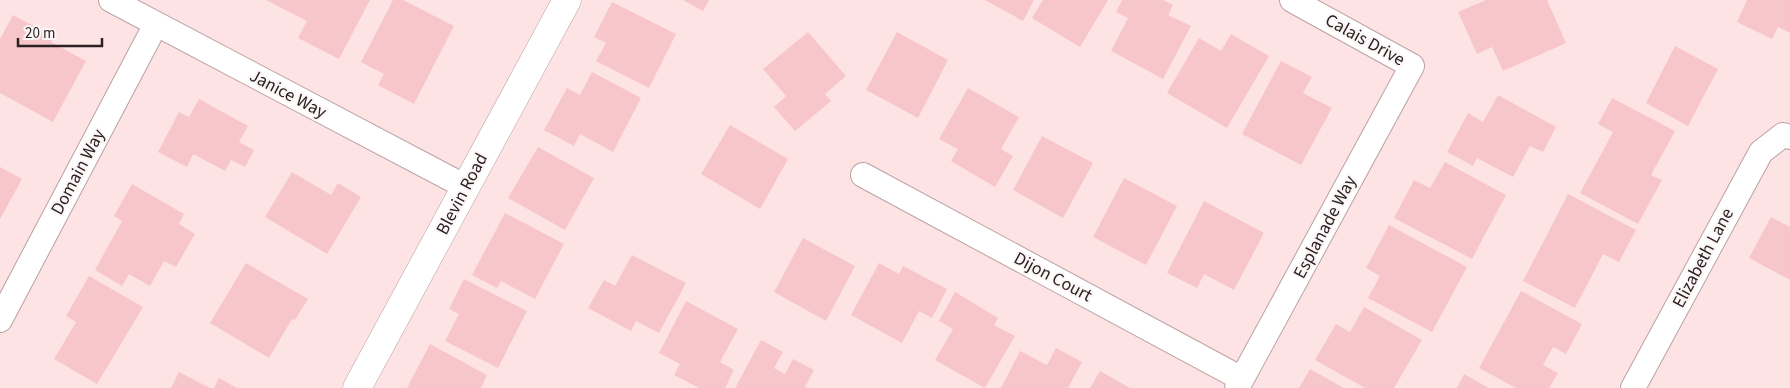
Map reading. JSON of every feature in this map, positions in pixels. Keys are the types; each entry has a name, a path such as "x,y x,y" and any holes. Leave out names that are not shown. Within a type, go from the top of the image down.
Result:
{"street":[{"name":"Janice Way","path":"111,0 466,187"},
{"name":"Blevin Road","path":"357,388 567,0"},
{"name":"Calais Drive","path":"1292,0 1412,66"},
{"name":"Domain Way","path":"0,320 156,24"},
{"name":"Esplanade Way","path":"1240,383 1412,66"},
{"name":"Elizabeth Lane","path":"1633,388 1761,152 1786,136"},
{"name":"Dijon Court","path":"863,175 1240,383"}],"building":[{"path":"266,0 370,0 339,59 298,38 307,21"},
{"path":"393,0 403,0 454,26 414,104 378,85 384,74 361,62"},
{"path":"683,0 709,0 703,11"},
{"path":"985,0 1034,0 1023,21"},
{"path":"1043,0 1108,0 1080,47 1032,18"},
{"path":"1122,0 1163,0 1173,5 1168,15 1191,26 1163,79 1111,51 1128,18 1116,12"},
{"path":"1486,0 1547,0 1566,43 1503,71 1492,47 1477,54 1458,12"},
{"path":"1747,0 1790,0 1790,33 1778,27 1772,39 1737,22"},
{"path":"612,2 676,34 649,88 596,61 606,43 594,37"},
{"path":"13,15 54,37 51,42 86,61 53,122 0,93 0,39"},
{"path":"808,32 846,76 825,94 831,101 795,131 774,107 786,96 763,69"},
{"path":"897,32 948,60 918,118 866,90"},
{"path":"1231,34 1269,56 1227,128 1167,93 1199,38 1221,51"},
{"path":"1675,46 1718,69 1688,126 1646,103"},
{"path":"1281,61 1312,77 1303,93 1332,108 1301,165 1242,134"},
{"path":"592,72 641,98 613,152 580,134 574,146 544,130 567,88 580,95"},
{"path":"968,88 1019,117 1001,149 1013,156 995,187 951,161 958,149 939,139"},
{"path":"1498,95 1556,127 1543,152 1530,146 1513,177 1477,158 1473,166 1447,152 1468,113 1483,122"},
{"path":"1612,98 1675,131 1651,175 1662,180 1638,224 1580,193 1613,132 1598,124"},
{"path":"199,99 248,126 239,142 254,150 245,167 231,160 225,171 193,154 187,167 158,152 179,112 189,117"},
{"path":"730,125 788,159 760,209 701,174"},
{"path":"1042,136 1093,163 1063,218 1013,190"},
{"path":"538,147 594,178 565,230 508,198"},
{"path":"1445,162 1506,195 1472,259 1394,218 1414,180 1430,188"},
{"path":"0,167 22,179 0,219"},
{"path":"292,172 331,195 338,183 361,197 327,254 265,217"},
{"path":"1124,178 1177,206 1146,265 1093,237"},
{"path":"132,184 184,214 179,224 195,234 176,267 164,261 150,286 129,274 122,286 95,270 122,221 114,216"},
{"path":"1568,194 1636,230 1619,262 1603,254 1575,308 1523,281"},
{"path":"1204,201 1264,233 1234,290 1204,274 1197,288 1167,273"},
{"path":"505,213 564,244 535,299 501,281 497,288 472,275"},
{"path":"1771,217 1790,227 1790,280 1749,258"},
{"path":"1389,225 1467,267 1432,332 1368,298 1380,276 1366,268"},
{"path":"803,238 855,266 826,321 774,292"},
{"path":"632,255 686,283 659,333 636,321 631,331 588,308 604,280 615,286"},
{"path":"246,263 308,299 295,320 292,319 269,358 210,323"},
{"path":"879,263 899,274 903,266 947,289 932,318 919,311 902,343 851,315"},
{"path":"89,276 143,307 97,384 54,359 76,322 66,316"},
{"path":"464,279 527,311 498,368 445,341 459,314 449,309"},
{"path":"1521,291 1582,324 1566,354 1553,347 1543,365 1558,373 1549,388 1516,388 1479,368"},
{"path":"955,292 998,318 994,325 1015,336 985,388 935,360 953,329 939,321"},
{"path":"686,301 738,329 720,362 734,370 725,388 699,388 674,375 680,364 659,353"},
{"path":"1364,307 1422,340 1394,388 1365,388 1315,360 1336,324 1350,332"},
{"path":"761,340 783,352 774,368 785,374 793,359 814,370 805,387 808,388 735,388"},
{"path":"430,344 487,375 481,388 407,388"},
{"path":"1056,348 1082,362 1068,388 1001,388 1020,351 1047,365"},
{"path":"1310,369 1344,388 1299,388"},
{"path":"1100,371 1130,388 1090,388"},
{"path":"179,372 210,388 171,388"},
{"path":"1464,374 1489,388 1457,388"},
{"path":"219,378 237,388 214,388"}]}
